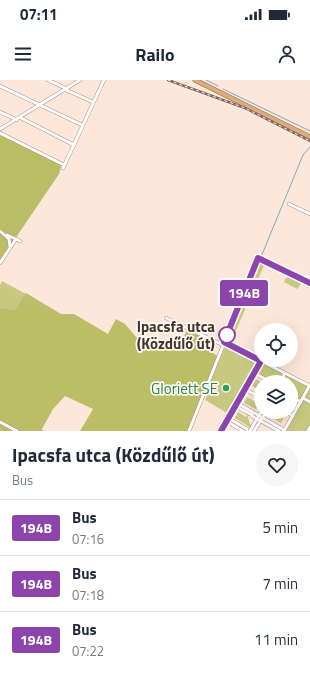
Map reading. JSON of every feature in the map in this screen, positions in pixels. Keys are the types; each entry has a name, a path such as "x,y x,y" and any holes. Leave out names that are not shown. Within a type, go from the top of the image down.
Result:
{"main road":[{"path":"195,80 310,137"}],"street":[{"path":"48,80 93,102"},
{"path":"0,129 42,105 80,80"},
{"path":"0,133 64,166 104,80"},
{"path":"0,86 82,125"},
{"path":"0,112 19,119 74,145"},
{"path":"289,204 310,214"},
{"path":"0,231 18,240 10,247 0,263"},
{"path":"7,235 10,241 10,247"},
{"path":"189,431 258,258 310,283"},
{"path":"166,318 254,358"},
{"path":"221,431 258,367"},
{"path":"272,367 310,385 298,407"},
{"path":"254,373 258,375"},
{"path":"245,389 254,394"},
{"path":"304,398 310,402"},
{"path":"236,404 253,415 255,426"},
{"path":"265,421 284,431 291,419"},
{"path":"227,420 243,431"},
{"path":"227,420 249,431 265,421"},
{"path":"265,421 279,431"},
{"path":"0,422 17,431"},
{"path":"234,431 236,427"},
{"path":"308,431 310,427"}],"green space":[{"path":"261,261 265,263 232,340 227,338 258,262"},
{"path":"283,272 301,280 302,283 297,289 284,282 273,303 287,276"},
{"path":"2,281 26,294 15,310 0,308 0,285"},
{"name":"Gloriett SE","path":"226,345 254,359 254,367 255,367 253,371 251,370 227,413 205,400 212,383 209,384"},
{"path":"259,367 270,367 287,375 260,375 256,373"},
{"path":"298,380 310,386 310,431 286,431 293,419 298,419 298,410 303,401 298,398"},
{"path":"247,397 254,401 254,408 244,403"},
{"path":"238,412 246,417 248,414 249,415 248,417 252,426 251,428 235,418"},
{"path":"274,419 283,419 281,423"}],"shaded area":[{"path":"0,135 60,163 61,167 59,174 0,261"},
{"path":"26,293 61,314 74,314 108,334 116,319 125,324 136,337 153,344 155,340 177,351 187,330 206,339 206,342 202,341 200,346 218,356 187,431 80,431 93,409 65,396 53,409 42,429 43,431 0,431 0,308 15,310"}],"waterway":[{"path":"206,80 218,86"},
{"path":"223,89 310,131"},
{"path":"261,257 303,155 310,147"},
{"path":"227,341 259,263"}],"railway":[{"path":"168,80 245,108 310,141"}],"bus line":[{"name":"194B","path":"221,431 261,361 224,342 258,258 310,283"}],"place":[{"name":"Ipacsfa utca (Közdűlő út)","path":"227,335"},
{"name":"Gloriett SE","path":"226,388"}]}
